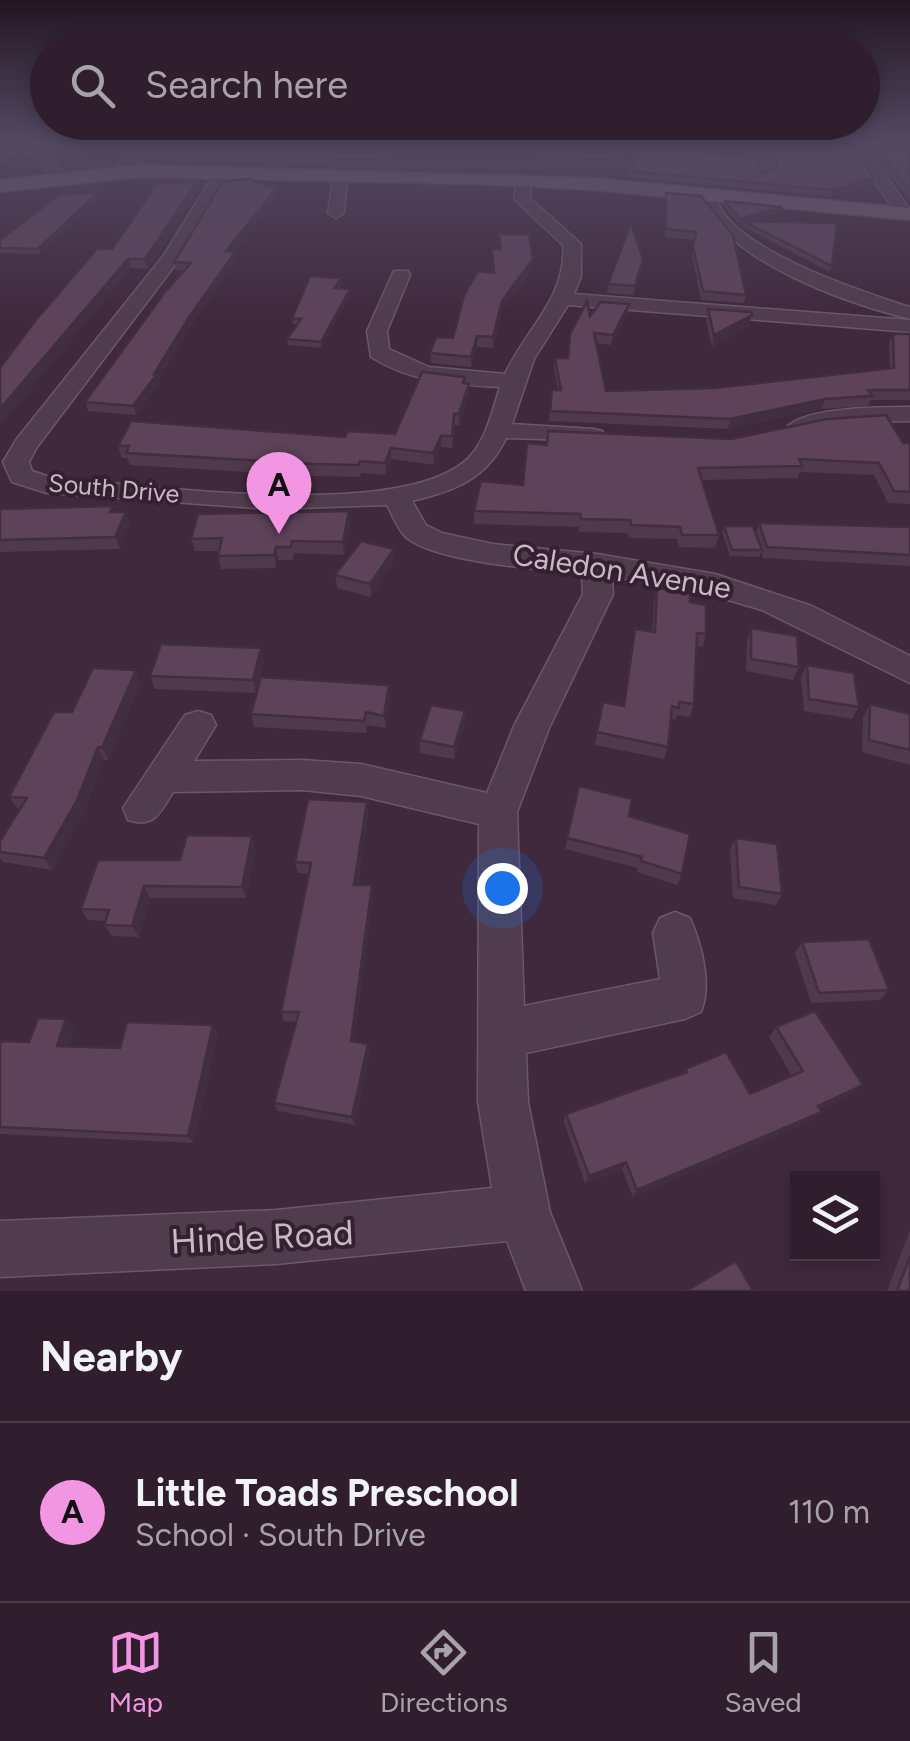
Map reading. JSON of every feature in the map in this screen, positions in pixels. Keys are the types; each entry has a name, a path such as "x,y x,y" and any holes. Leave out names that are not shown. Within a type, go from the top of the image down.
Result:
{"main road":[{"path":"758,201 907,214"}],"street":[{"name":"South Drive","path":"204,201 172,256 25,444 16,462 21,476 47,484 248,498 397,498"},
{"path":"336,213 337,201"},
{"path":"397,498 443,486 469,472 485,456 498,430 512,381 572,278 572,244 524,201"},
{"path":"709,201 711,210 725,224 785,266 824,285 910,312"},
{"path":"401,275 377,331 375,342 380,352 426,374 512,381"},
{"path":"562,299 910,326"},
{"path":"782,430 822,420 908,417"},
{"path":"498,430 617,437"},
{"name":"Caledon Avenue","path":"397,498 415,531 432,540 682,576 758,595 835,626 910,672"},
{"path":"554,1291 523,1212 503,1102 498,812 532,726 598,594 597,564"},
{"path":"142,808 198,725"},
{"path":"164,777 302,775 362,780 498,812"},
{"path":"502,1033 574,1022 685,996 675,933"},
{"name":"Hinde Road","path":"0,1249 276,1237 523,1212"}],"building":[{"path":"51,201 88,201 38,249 0,248 0,240"},
{"path":"145,201 184,201 145,259 128,259 0,409 0,368 97,249 112,249"},
{"path":"211,201 266,201 226,251 235,252 133,406 85,402 165,292 191,263 174,262"},
{"path":"666,201 705,201 733,235 746,295 703,291 693,247 696,232 666,229"},
{"path":"725,201 782,207 740,219"},
{"path":"743,221 837,223 832,266"},
{"path":"631,223 643,259 635,286 608,284"},
{"path":"499,234 529,234 533,259 502,301 493,337 477,336 471,357 430,353 436,337 453,338 464,295 478,271 494,273 492,249 501,249"},
{"path":"310,276 341,278 335,288 350,289 321,342 287,339 301,319 292,318"},
{"path":"587,301 590,316 601,302 629,304 613,335 594,333 606,391 714,388 894,368 893,334 910,334 910,390 868,390 872,396 825,399 730,419 550,411 552,390 561,390 555,358 568,358 570,334"},
{"path":"708,309 751,312 752,315 714,335"},
{"path":"422,372 465,377 463,383 469,384 459,414 454,414 452,436 441,436 433,453 391,448 385,463 360,461 358,465 126,453 129,446 118,446 131,421 345,437 348,431 395,434"},
{"path":"886,415 903,443 910,443 910,492 894,491 879,463 799,459 802,466 698,468 719,535 682,535 680,527 581,519 580,514 474,511 481,481 523,485 527,443 547,445 548,431 731,439 827,419"},
{"path":"113,506 110,512 126,512 115,537 0,540 0,509"},
{"path":"349,511 343,542 292,541 291,547 276,547 274,555 218,556 222,538 191,539 198,514"},
{"path":"759,523 910,527 910,555 767,547"},
{"path":"724,526 753,526 762,550 732,550"},
{"path":"361,541 394,549 370,584 335,575"},
{"path":"657,588 690,593 690,602 706,605 706,634 697,633 694,704 679,702 679,708 672,706 668,747 597,732 603,702 624,706 635,629 655,632"},
{"path":"751,628 797,636 799,667 751,659"},
{"path":"161,644 261,648 253,680 150,676"},
{"path":"807,665 854,673 859,707 809,699"},
{"path":"93,668 136,670 77,800 44,858 0,852 0,841 27,798 9,797 54,712 72,712"},
{"path":"261,677 389,685 384,716 366,712 364,721 251,714"},
{"path":"870,704 910,714 910,750 869,740"},
{"path":"431,705 465,711 454,747 420,740"},
{"path":"579,786 632,799 629,816 690,834 682,874 641,861 642,857 567,838"},
{"path":"308,799 367,802 354,885 372,885 351,1041 368,1044 352,1117 274,1103 299,1012 281,1012 311,863 295,862"},
{"path":"187,835 252,836 242,887 144,886 132,926 104,925 109,910 81,909 98,860 180,860"},
{"path":"736,838 777,844 782,894 739,887"},
{"path":"869,939 889,990 819,993 802,942"},
{"path":"815,1011 863,1085 818,1106 822,1112 637,1190 626,1162 589,1176 566,1114 687,1072 685,1069 726,1052 750,1094 803,1071 776,1027"},
{"path":"38,1018 66,1019 57,1046 120,1048 127,1022 213,1025 188,1136 0,1127 0,1041 29,1042"},
{"path":"910,1256 910,1291 897,1291"},
{"path":"736,1261 753,1291 686,1291"}],"place":[{"name":"Little Toads Preschool","path":"279,534"}]}
